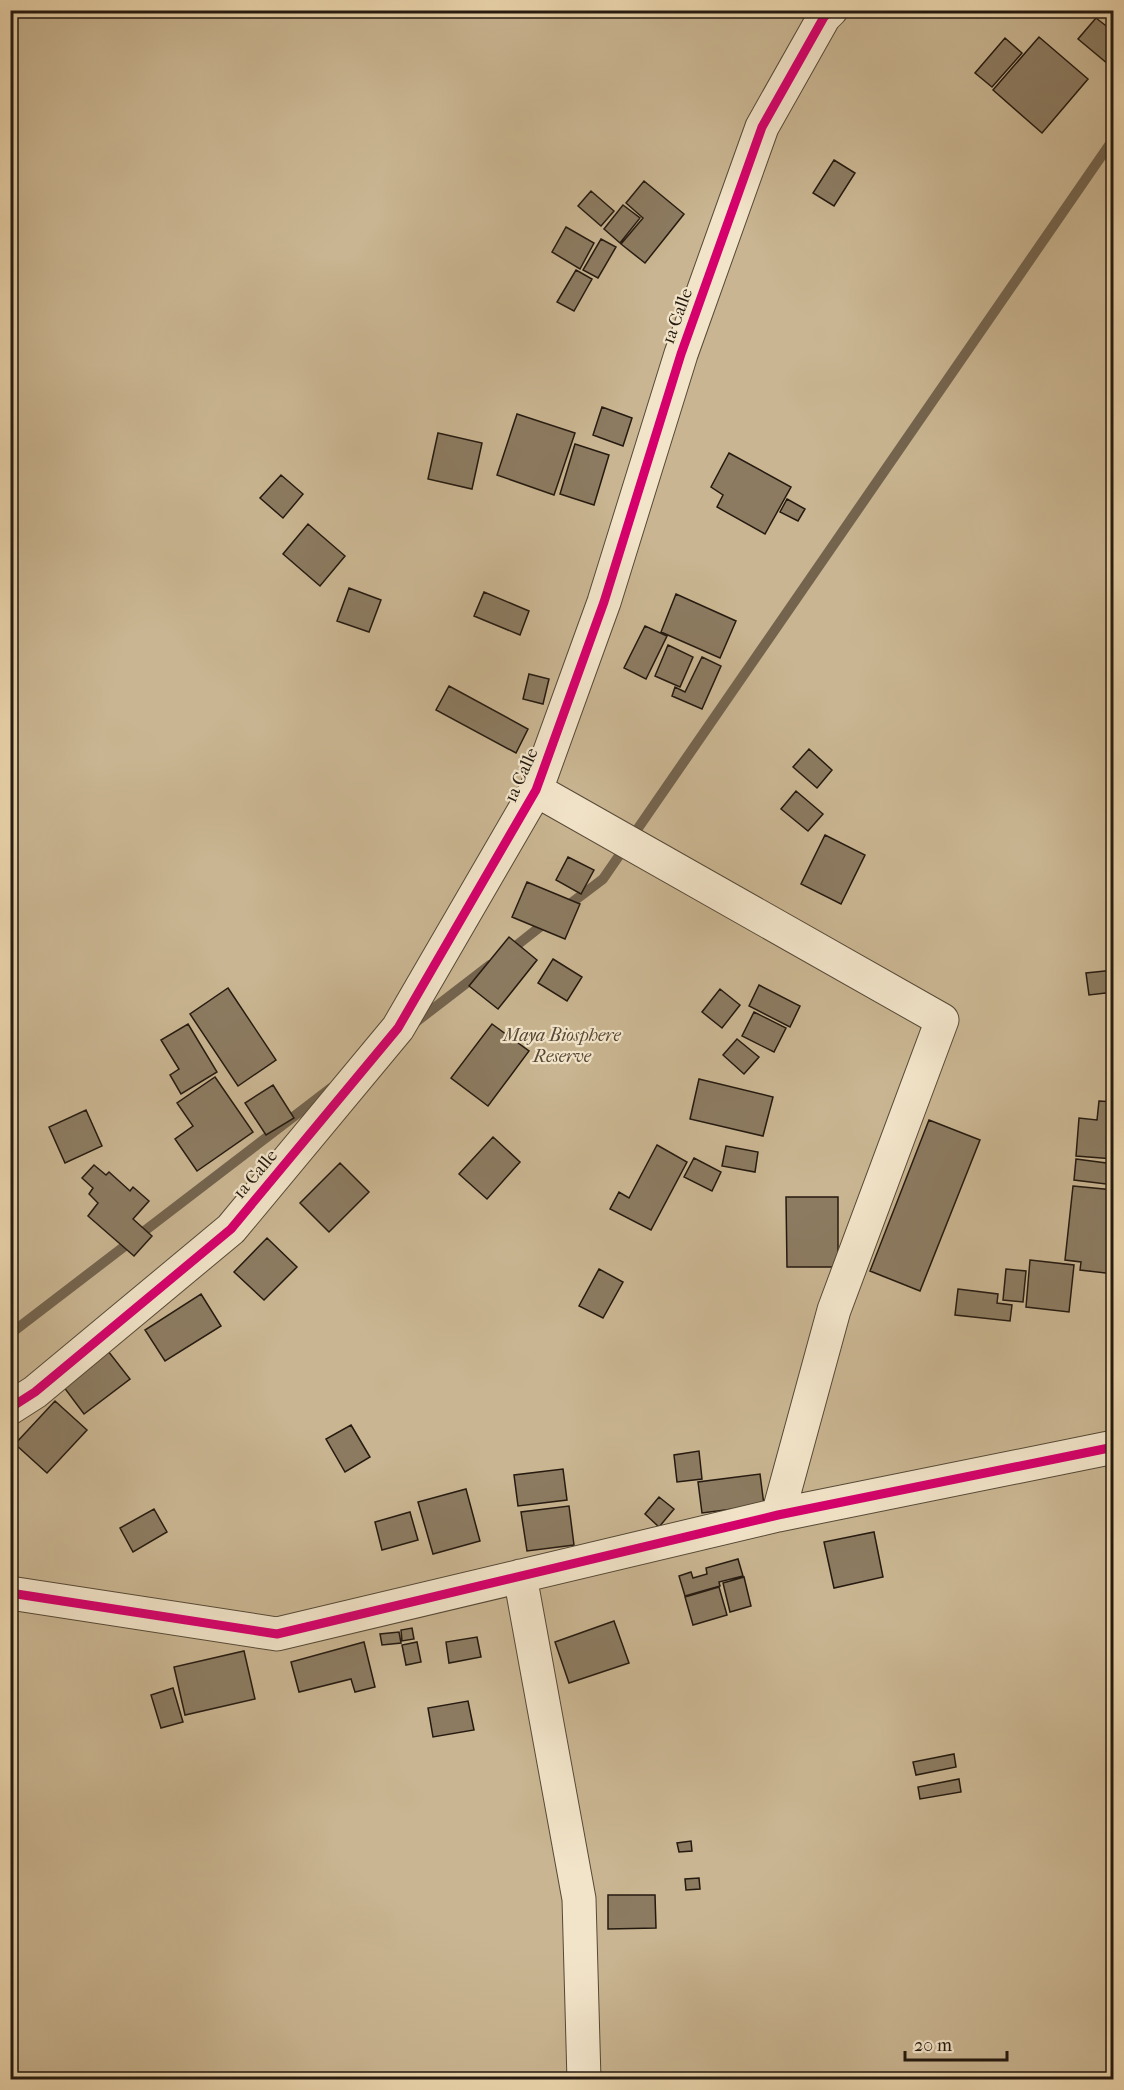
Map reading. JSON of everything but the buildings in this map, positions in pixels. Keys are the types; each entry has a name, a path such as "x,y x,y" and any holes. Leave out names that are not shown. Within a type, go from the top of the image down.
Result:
{"street":[{"name":"1a Calle","path":"10,1408 35,1392 231,1229 398,1029 536,790 604,602 681,354 762,127 824,16 831,10"},
{"path":"536,790 942,1020 834,1310 778,1515"},
{"path":"10,1593 278,1634 778,1515 1113,1447"},
{"path":"520,1576 579,1899 584,2079"}],"green space":[{"name":"Maya Biosphere Reserve","path":"11,11 1113,11 1113,2079 11,2080"}],"waterway":[{"path":"562,910 603,879 1114,138"},
{"path":"508,952 550,919"},
{"path":"412,1025 490,965"},
{"path":"10,1334 331,1088"}],"cycle path":[{"path":"10,1408 35,1392 231,1229 398,1028 536,790 604,602 681,354 762,127 824,17 831,10"},
{"path":"10,1593 277,1634 778,1515 1114,1447"}]}
